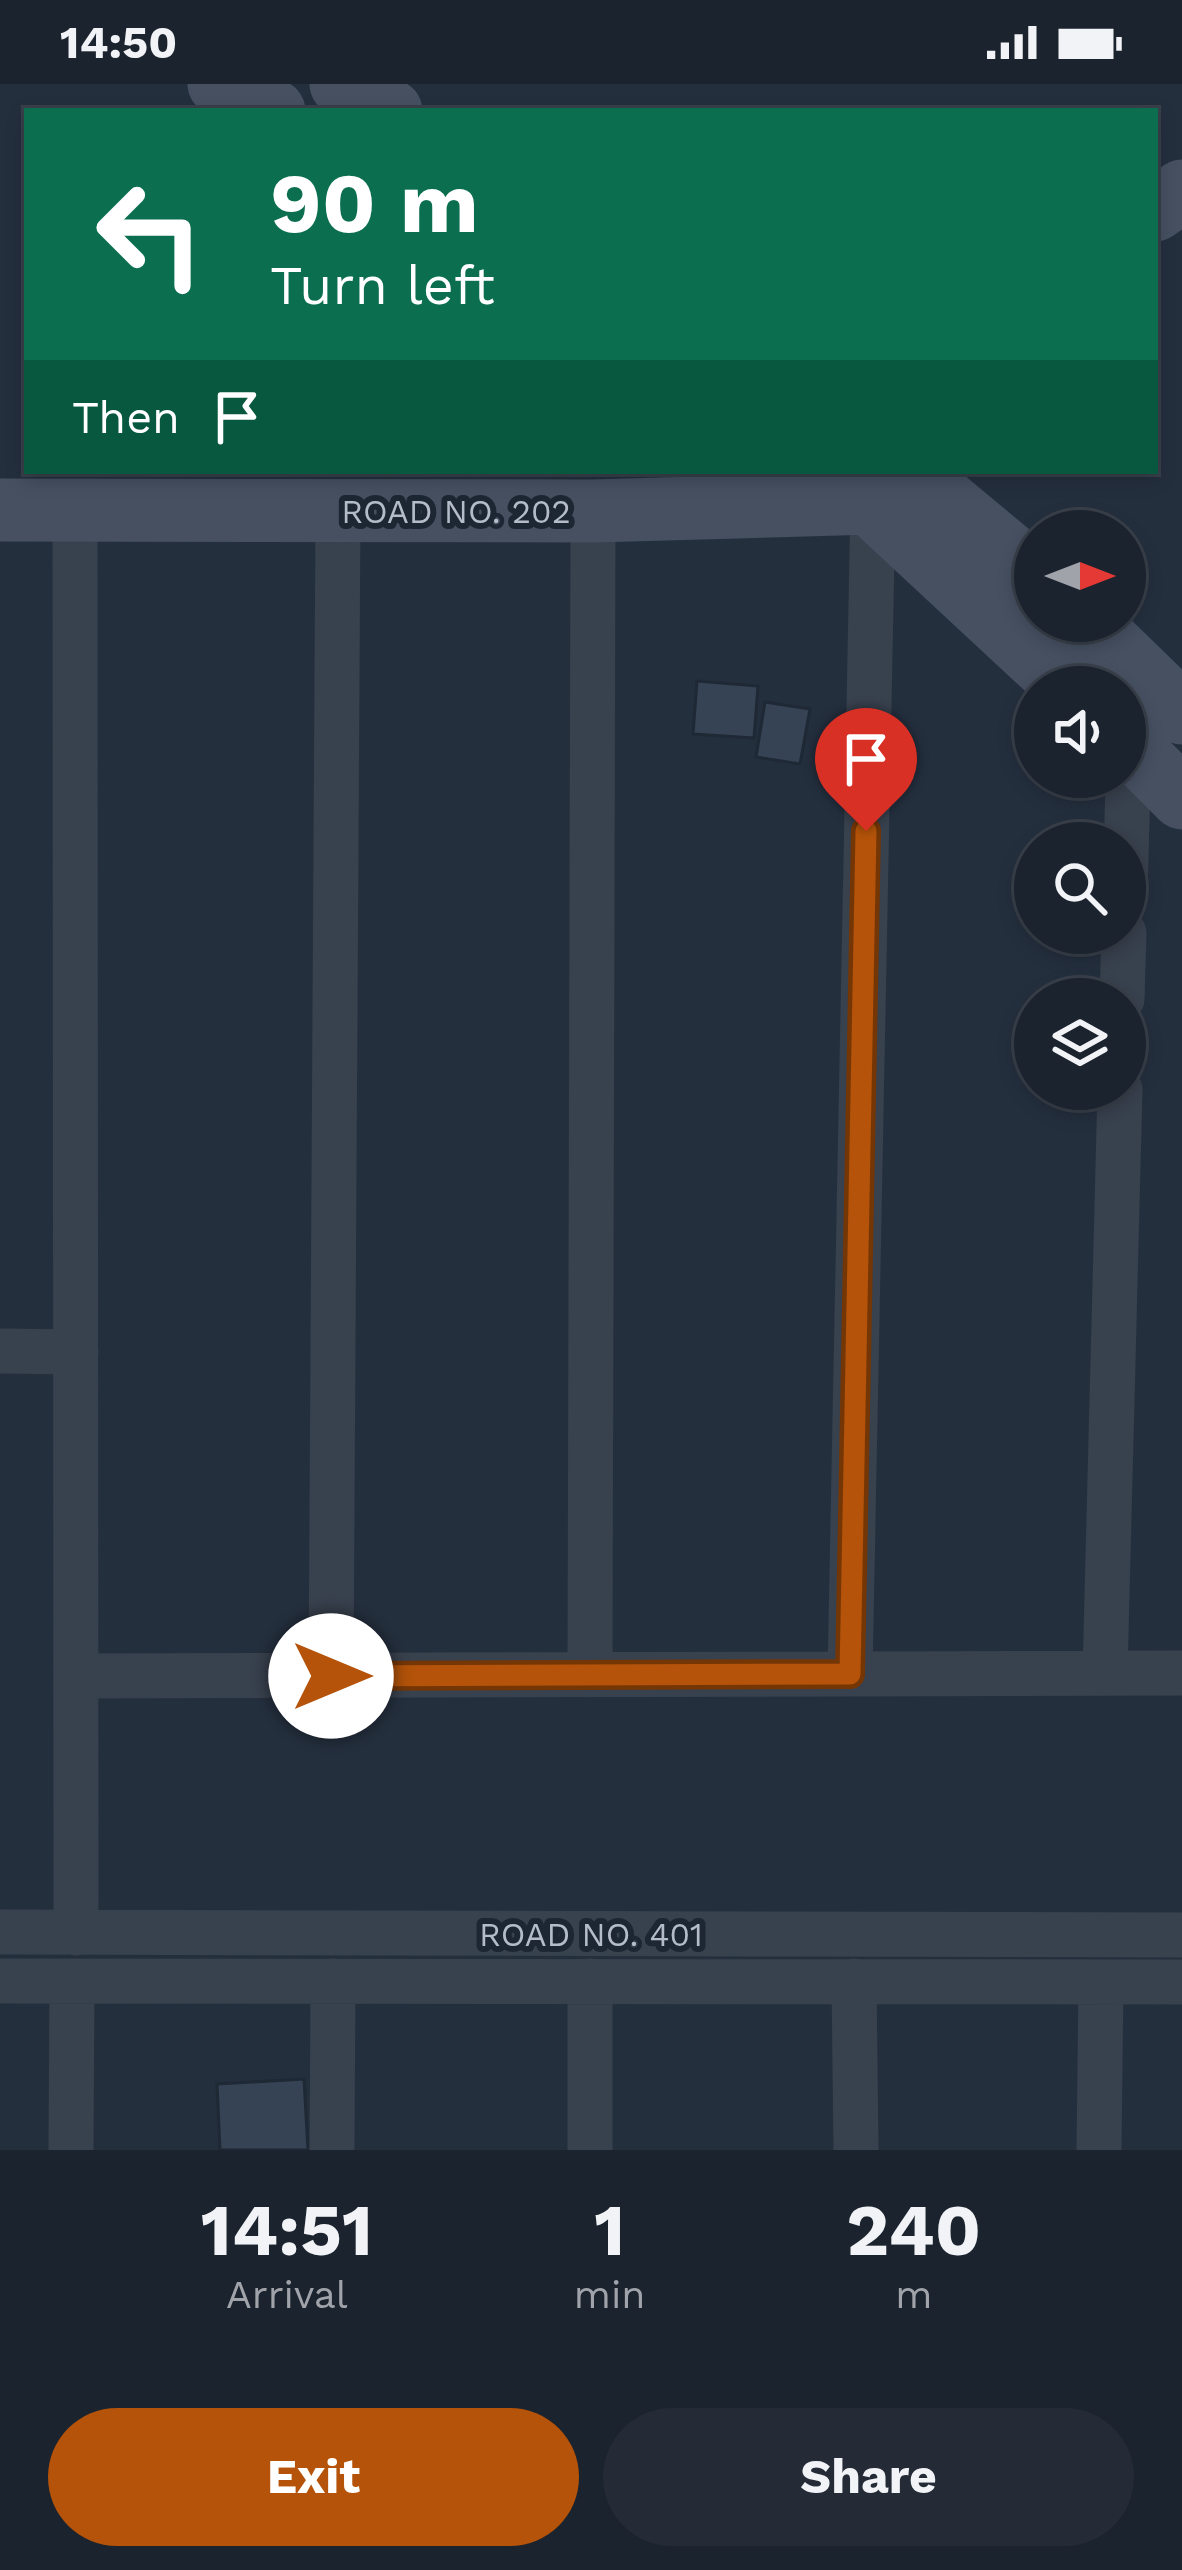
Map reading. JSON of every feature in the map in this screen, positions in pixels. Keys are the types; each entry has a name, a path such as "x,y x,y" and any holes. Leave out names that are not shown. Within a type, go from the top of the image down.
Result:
{"street":[{"path":"219,84 268,108"},
{"path":"341,84 385,108"},
{"name":"ROAD NO. 202","path":"556,474 867,477"},
{"path":"867,477 1014,563"},
{"path":"867,477 1047,666"},
{"path":"850,1674 867,477"},
{"name":"ROAD NO. 202","path":"0,510 593,511 867,477"},
{"path":"75,511 76,1933"},
{"path":"331,1676 338,511"},
{"path":"590,1675 593,511"},
{"path":"1109,642 1182,713"},
{"path":"1146,762 1182,798"},
{"path":"1105,1673 1119,1110"},
{"path":"0,1351 76,1352"},
{"path":"76,1676 1182,1672"},
{"name":"ROAD NO. 401","path":"0,1932 1182,1935"},
{"name":"ROAD NO. 401","path":"0,1981 1182,1982"},
{"path":"71,2150 72,1981"},
{"path":"332,2150 333,1981"},
{"path":"590,1981 590,2150"},
{"path":"854,1981 856,2150"},
{"path":"1099,2150 1101,1982"}],"building":[{"path":"697,681 758,686 754,738 693,734"},
{"path":"765,702 810,709 800,764 756,757"},
{"path":"304,2079 308,2150 220,2150 217,2084"}],"route":[{"path":"331,1676 850,1674 866,831"}]}
